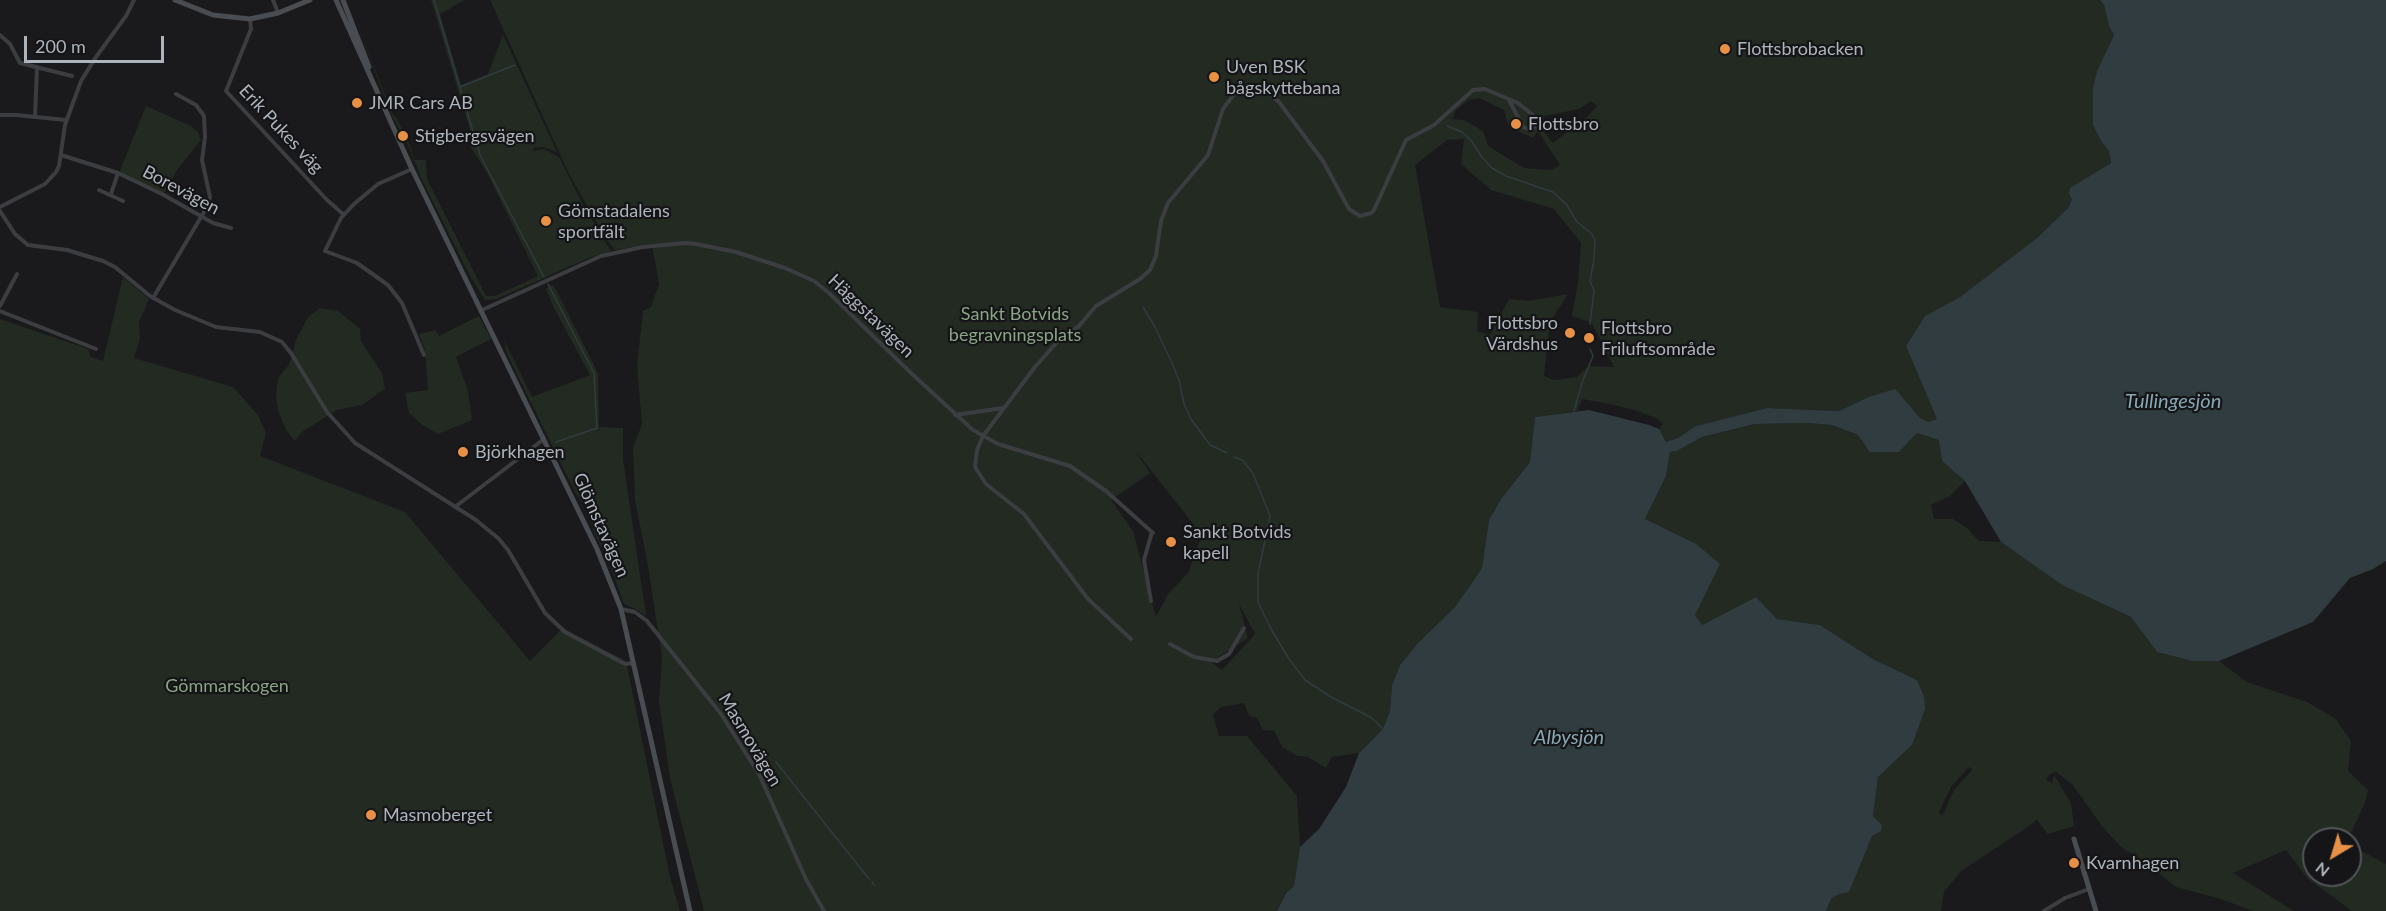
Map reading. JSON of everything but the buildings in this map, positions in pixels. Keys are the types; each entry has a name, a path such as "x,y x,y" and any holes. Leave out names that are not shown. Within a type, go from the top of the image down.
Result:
{"main road":[{"path":"175,0 218,16 250,19 278,14 310,0"},
{"name":"Glömstavägen","path":"336,0 412,169 597,549 621,609 690,911"},
{"name":"Glömstavägen","path":"343,0 364,48 372,77"},
{"path":"2074,839 2096,911"}],"street":[{"path":"134,0 126,16 86,72 66,120 59,166 51,179 0,209 15,234 25,243 37,248 67,250 103,261 115,267 153,298 216,327 260,332 282,342 327,412 350,438 365,451 481,524 502,542 545,613 556,624 569,634 622,662 633,663"},
{"path":"273,0 278,14"},
{"name":"Erik Pukes väg","path":"250,19 250,29 226,91 327,200 344,214"},
{"path":"0,35 10,44 20,63 72,76"},
{"path":"34,117 37,67"},
{"path":"1131,639 1088,599 1024,514 986,484 975,467 976,450 983,436 1058,341 1079,326 1096,306 1140,279 1150,270 1156,256 1161,221 1168,202 1208,155 1223,109 1238,89 1250,86 1264,89 1279,102 1323,161 1355,215 1366,215 1374,210 1406,140 1434,125 1473,90 1485,89 1518,103 1534,116 1537,121 1534,127 1528,129 1523,127 1509,100"},
{"path":"153,298 202,217 210,197 201,156 205,122 196,105 176,94"},
{"path":"0,115 66,120"},
{"name":"Borevägen","path":"61,155 118,173 162,194 219,226 231,228"},
{"path":"412,169 378,184 344,214 325,251 357,263 388,285 402,303 424,355"},
{"name":"Borevägen","path":"111,195 118,173"},
{"name":"Borevägen","path":"99,190 123,201"},
{"name":"Häggstavägen","path":"482,310 608,254 675,243 715,247 784,268 814,281 955,415 983,436 998,444 1070,466 1106,491 1153,533 1144,560 1150,601"},
{"path":"0,306 18,274"},
{"path":"0,311 96,349"},
{"path":"955,415 1004,408"},
{"path":"454,507 544,439"},
{"name":"Masmovägen","path":"621,609 637,612 646,621 721,714 759,774 806,879 824,911"},
{"path":"1170,644 1194,657 1216,661 1229,654 1244,628"},
{"path":"2044,911 2065,898 2089,890"}],"green space":[{"path":"348,0 392,113 408,141 415,160 426,160 427,179 486,296 495,296 538,276 487,173 470,146 470,130 431,0 465,0 440,14 461,85 488,74 503,35 557,152 543,147 534,148 533,151 544,149 559,157 582,203 611,251 591,257 496,299 485,300 470,276 393,118"},
{"name":"Sankt Botvids begravningsplats","path":"490,0 2100,0 2104,5 2109,26 2114,35 2097,71 2103,144 2109,151 2111,163 2093,174 2072,199 2068,208 2037,238 1960,297 1925,316 1906,346 1938,419 1928,422 1866,398 1839,411 1766,408 1696,426 1678,438 1666,442 1659,429 1663,424 1658,419 1610,404 1582,399 1577,411 1535,417 1530,462 1501,499 1489,520 1482,568 1455,607 1418,643 1400,665 1392,685 1390,711 1383,729 1359,753 1332,757 1326,768 1308,757 1298,756 1283,748 1274,731 1263,730 1257,718 1249,716 1244,703 1222,707 1213,714 1219,736 1247,736 1297,796 1300,847 1294,886 1285,893 1277,911 704,911 670,778 659,701 662,657 635,500 633,448 642,424 637,366 643,311 651,307 659,284 652,244 615,250 569,174","holes":["1479,98 1504,110 1509,127 1533,138 1538,131 1560,165 1551,170 1524,168 1488,146 1483,131 1464,120 1452,119 1456,110 1469,100","1591,101 1597,106 1587,117 1553,143 1544,132 1544,116 1579,109","1464,139 1461,164 1491,190 1554,209 1581,243 1572,316 1592,323 1614,367 1588,366 1577,377 1554,380 1544,376 1550,322 1568,294 1529,301 1509,299 1490,335 1477,331 1478,312 1440,307 1415,165 1447,140","1134,449 1202,535 1188,573 1168,594 1156,617 1133,531 1111,500 1150,473","1239,604 1255,634 1222,670 1211,662 1248,638"]},
{"path":"146,106 191,126 198,132 201,140 177,170 164,193 119,173"},
{"name":"Gömmarskogen","path":"123,277 149,299 139,322 140,338 134,358 233,387 258,415 266,433 260,456 405,512 530,661 563,628 626,661 670,877 680,911 0,911 0,319 88,349 91,357 103,361"},
{"path":"549,285 553,285 556,290 598,374 599,427 623,428 623,459 646,616 624,604 607,557 594,533 587,508 576,494 507,354 504,340 532,397 590,375 554,308 546,289"},
{"path":"320,308 338,311 360,329 361,341 382,373 385,389 362,405 337,410 302,432 295,441 286,430 278,410 276,396 278,378 289,365 296,340 308,317"},
{"path":"479,316 491,339 456,357 468,391 472,420 438,434 422,425 409,413 405,393 428,390 425,350 419,334 435,330 439,336"},
{"path":"1807,423 1832,425 1899,452 1917,433 1940,440 1942,461 1965,481 1950,496 1931,505 1934,519 1953,519 1967,528 1979,541 2001,542 2062,585 2131,617 2157,652 2192,661 2219,661 2247,682 2307,702 2336,719 2351,741 2348,771 2368,790 2365,803 2354,827 2302,827 2302,871 2286,850 2233,873 2294,911 2253,911 2221,899 2176,887 2145,862 2121,847 2101,825 2073,785 2056,772 2050,774 2046,780 2052,783 2054,775 2071,803 2074,826 2048,834 2036,819 2035,822 1961,871 1944,892 1941,911 1826,911 1831,899 1843,894 1872,836 1882,825 1873,816 1878,777 1912,745 1920,721 1924,696 1917,680 1873,659 1820,625 1777,619 1756,597 1702,625 1695,616 1664,530 1645,519 1666,476 1670,452 1677,451 1702,437 1755,424","holes":["1969,767 1972,770 1954,790 1942,816 1939,812 1951,787"]},
{"path":"2362,851 2386,864 2386,911 2352,911 2319,887 2362,887"}],"water":[{"path":"2100,0 2386,0 2386,561 2350,578 2313,622 2219,661 2192,661 2157,652 2131,617 2062,585 2001,542 1965,481 1942,461 1939,440 1917,433 1899,452 1870,452 1858,435 1832,425 1807,423 1755,424 1702,437 1677,451 1670,452 1666,476 1645,519 1696,544 1720,564 1695,615 1702,625 1756,597 1777,619 1820,625 1873,659 1917,680 1924,696 1925,709 1912,745 1878,777 1873,816 1882,825 1881,831 1872,836 1849,892 1831,899 1826,911 1277,911 1286,893 1294,886 1300,847 1319,829 1346,787 1359,753 1383,729 1390,711 1392,685 1400,665 1418,643 1455,607 1482,568 1489,520 1501,499 1530,462 1535,417 1589,410 1659,429 1666,442 1678,438 1696,426 1767,408 1839,411 1866,398 1895,389 1920,418 1928,422 1937,419 1906,346 1925,316 1960,297 2037,238 2068,208 2072,199 2069,194 2070,188 2111,163 2109,151 2093,125 2093,89 2097,71 2114,35 2109,26 2104,5"}],"waterway":[{"path":"434,0 480,155 544,277"},
{"path":"460,87 515,65"},
{"path":"1447,126 1462,132 1471,140 1492,168 1506,176 1553,192 1567,205 1577,222 1591,233 1595,240 1590,281 1594,291 1590,324"},
{"path":"548,284 594,373 597,428 556,442"},
{"path":"1143,307 1171,361 1191,419 1210,445 1227,453"},
{"path":"1574,411 1593,356 1590,349"},
{"path":"1234,457 1242,460 1253,473 1270,516 1258,574 1258,602 1271,629 1305,680 1331,697 1372,718 1383,729"},
{"path":"776,762 869,879"}],"place":[{"name":"Flottsbrobacken","path":"1725,49"},
{"name":"Uven BSK bågskyttebana","path":"1214,77"},
{"name":"JMR Cars AB","path":"357,103"},
{"name":"Flottsbro","path":"1516,124"},
{"name":"Stigbergsvägen","path":"403,136"},
{"name":"Gömstadalens sportfält","path":"546,221"},
{"name":"Flottsbro Värdshus","path":"1570,333"},
{"name":"Flottsbro Friluftsområde","path":"1589,338"},
{"name":"Björkhagen","path":"463,452"},
{"name":"Sankt Botvids kapell","path":"1171,542"},
{"name":"Masmoberget","path":"371,815"},
{"name":"Kvarnhagen","path":"2074,863"}],"water label":[{"name":"Tullingesjön","path":"2173,402"},
{"name":"Albysjön","path":"1569,738"}]}
